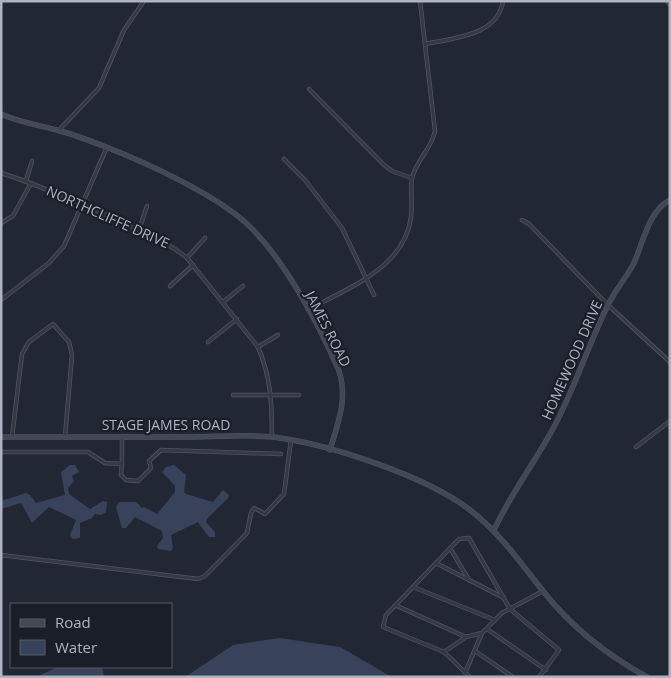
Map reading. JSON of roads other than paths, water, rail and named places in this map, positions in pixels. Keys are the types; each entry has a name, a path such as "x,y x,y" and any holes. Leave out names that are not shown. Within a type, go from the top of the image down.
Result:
{"street":[{"path":"60,130 99,88 124,30 144,1"},
{"path":"308,310 365,278 396,254 406,236 412,217 412,178 433,144 435,131 420,1"},
{"path":"425,44 466,35 489,26 496,20 503,1"},
{"path":"667,1 670,4"},
{"path":"309,89 388,168 412,178"},
{"name":"JAMES ROAD","path":"1,114 60,130 107,147 158,169 239,217 273,254 308,310 332,356 342,384 343,402 330,450"},
{"path":"1,300 49,264 64,246 107,147"},
{"path":"284,159 305,180 342,228 374,295"},
{"path":"26,181 32,161"},
{"name":"NORTHCLIFFE DRIVE","path":"1,173 31,183 139,230 174,247 186,258 258,347 265,364 272,395 272,437"},
{"path":"1,224 13,216 31,183"},
{"name":"HOMEWOOD DRIVE","path":"494,530 563,408 608,305 633,265 659,208 670,200"},
{"path":"139,230 148,206"},
{"path":"522,220 530,224 608,305 670,362"},
{"path":"186,258 205,238"},
{"path":"170,286 193,265"},
{"path":"223,302 243,286"},
{"path":"208,342 237,320"},
{"path":"12,437 22,354 29,342 53,324 69,342 72,355 65,437"},
{"path":"258,347 278,335"},
{"path":"232,395 299,395"},
{"path":"636,447 670,421"},
{"name":"STAGE JAMES ROAD","path":"1,437 272,437 330,450"},
{"path":"122,437 121,474 126,480 138,481 151,468 149,461 161,450 281,454"},
{"path":"1,556 198,579 205,576 247,533 250,513 254,508 265,514 284,494 291,440"},
{"path":"330,450 408,476 440,491 469,509 494,530 543,591 586,637 607,653 647,677"},
{"path":"1,452 88,452 105,464 122,464"},
{"path":"470,677 444,652 383,627 386,615 397,606 450,548 459,539 469,538 510,609 559,650 540,677"},
{"path":"450,548 470,582"},
{"path":"436,563 504,598"},
{"path":"413,587 494,620"},
{"path":"444,652 466,637 482,633 502,613 543,591"},
{"path":"397,606 466,637"},
{"path":"487,629 546,670"},
{"path":"465,673 476,651 482,633"},
{"path":"476,651 513,677"}],"water":[{"path":"70,465 75,465 79,472 72,476 74,481 68,488 69,494 90,509 103,501 107,502 106,512 101,515 95,514 92,518 80,523 80,538 73,539 70,535 76,520 49,507 32,523 21,503 1,509 1,501 26,493 36,503 65,495 61,472"},
{"path":"174,465 186,475 184,492 186,494 213,502 223,490 229,495 206,522 215,532 215,537 209,537 198,522 171,535 173,548 171,551 158,549 157,546 163,538 162,531 135,517 126,528 122,528 116,507 119,502 136,502 142,508 144,507 157,514 175,492 175,486 162,472 166,467"},
{"path":"280,638 340,647 392,677 185,677 233,645"},
{"path":"56,668 102,668 104,677 36,677"}]}
